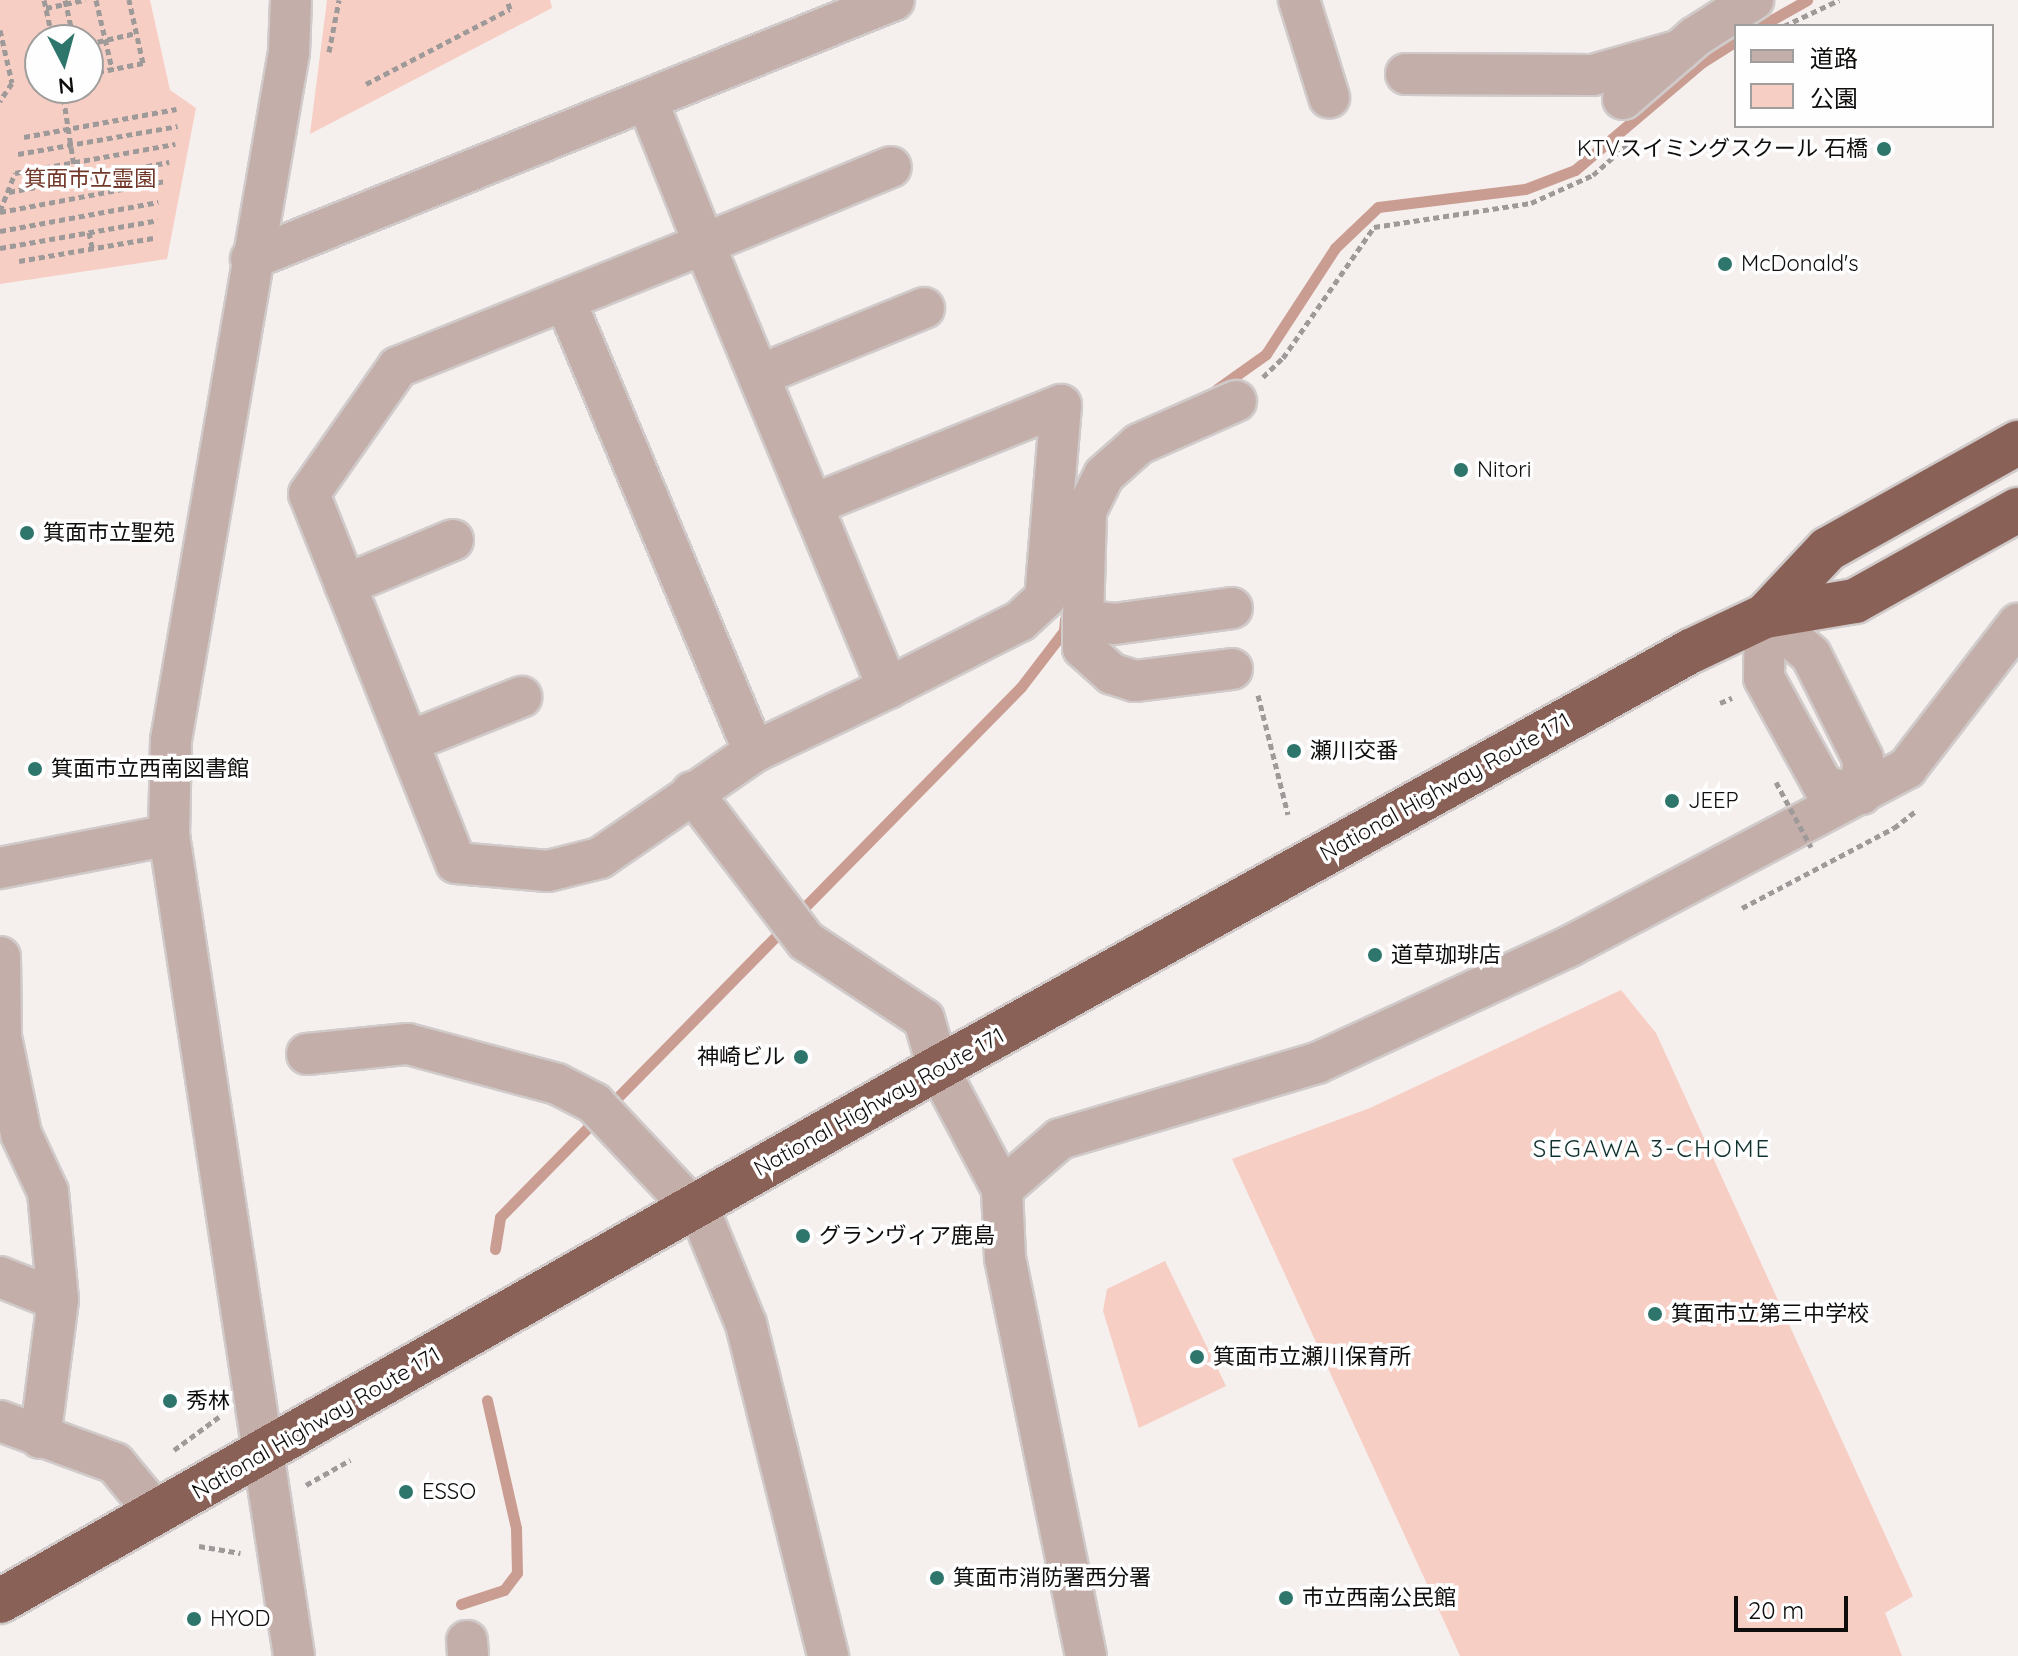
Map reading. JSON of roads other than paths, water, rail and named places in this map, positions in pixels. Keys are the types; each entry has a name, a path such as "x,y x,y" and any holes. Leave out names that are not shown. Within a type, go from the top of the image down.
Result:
{"highway":[{"name":"National Highway Route 171","path":"1765,616 1828,549 2018,443"},
{"name":"National Highway Route 171","path":"0,1601 262,1455 938,1068 1677,659 1765,616 1855,601 2018,510"}],"street":[{"path":"291,0 289,52 251,259 171,740 169,835 294,1656"},
{"path":"251,259 648,103 894,0"},
{"path":"1299,0 1329,97"},
{"path":"1406,74 1593,75 1680,50 1753,0"},
{"path":"1634,114 1680,50"},
{"path":"648,103 888,688"},
{"path":"891,167 398,367 309,494 456,863 548,871 600,858 754,752 1020,621 1068,602 1114,624 1232,608"},
{"path":"565,300 754,752"},
{"path":"760,375 924,308"},
{"path":"1068,602 1086,511 1104,475 1139,444 1236,401"},
{"path":"812,505 1061,405 1068,602 1083,648 1112,674 1135,681 1232,669"},
{"path":"345,585 453,540"},
{"path":"1765,616 1764,678 1824,787 1861,794"},
{"path":"1765,616 1811,655 1863,759 1861,794"},
{"path":"1002,1189 1060,1139 1317,1063 1568,947 1861,794 1907,768 2018,624"},
{"path":"408,742 521,697"},
{"path":"692,792 791,922 924,1019 938,1068 1002,1189 1005,1258 1086,1656"},
{"path":"0,868 169,835"},
{"path":"0,957 1,1037 21,1134 48,1192 58,1300 40,1438"},
{"path":"307,1054 408,1044 449,1051 557,1084 603,1111 695,1206 746,1324 828,1656"},
{"path":"0,1277 58,1300"},
{"path":"0,1421 115,1463 157,1514"}],"waterway":[{"path":"1765,24 1807,0"},
{"path":"1217,389 1266,354 1335,248 1378,207 1525,189 1575,170 1701,63 1734,42"},
{"path":"495,1249 500,1217 1021,687 1064,631 1065,619"},
{"path":"461,1604 504,1590 517,1573 516,1528 487,1400"}],"place":[{"name":"KTVスイミングスクール 石橋","path":"1884,149"},
{"name":"McDonald's","path":"1725,264"},
{"name":"Nitori","path":"1461,470"},
{"name":"箕面市立聖苑","path":"27,533"},
{"name":"瀬川交番","path":"1294,751"},
{"name":"箕面市立西南図書館","path":"35,769"},
{"name":"JEEP","path":"1672,801"},
{"name":"道草珈琲店","path":"1375,955"},
{"name":"神崎ビル","path":"801,1057"},
{"name":"グランヴィア鹿島","path":"803,1236"},
{"name":"箕面市立第三中学校","path":"1655,1314"},
{"name":"箕面市立瀬川保育所","path":"1197,1357"},
{"name":"秀林","path":"170,1401"},
{"name":"ESSO","path":"406,1492"},
{"name":"箕面市消防署西分署","path":"937,1578"},
{"name":"市立西南公民館","path":"1286,1598"},
{"name":"HYOD","path":"194,1619"}],"district":[{"name":"SEGAWA 3-CHOME","path":"1652,1149"}],"park label":[{"name":"箕面市立霊園","path":"90,179"}]}
